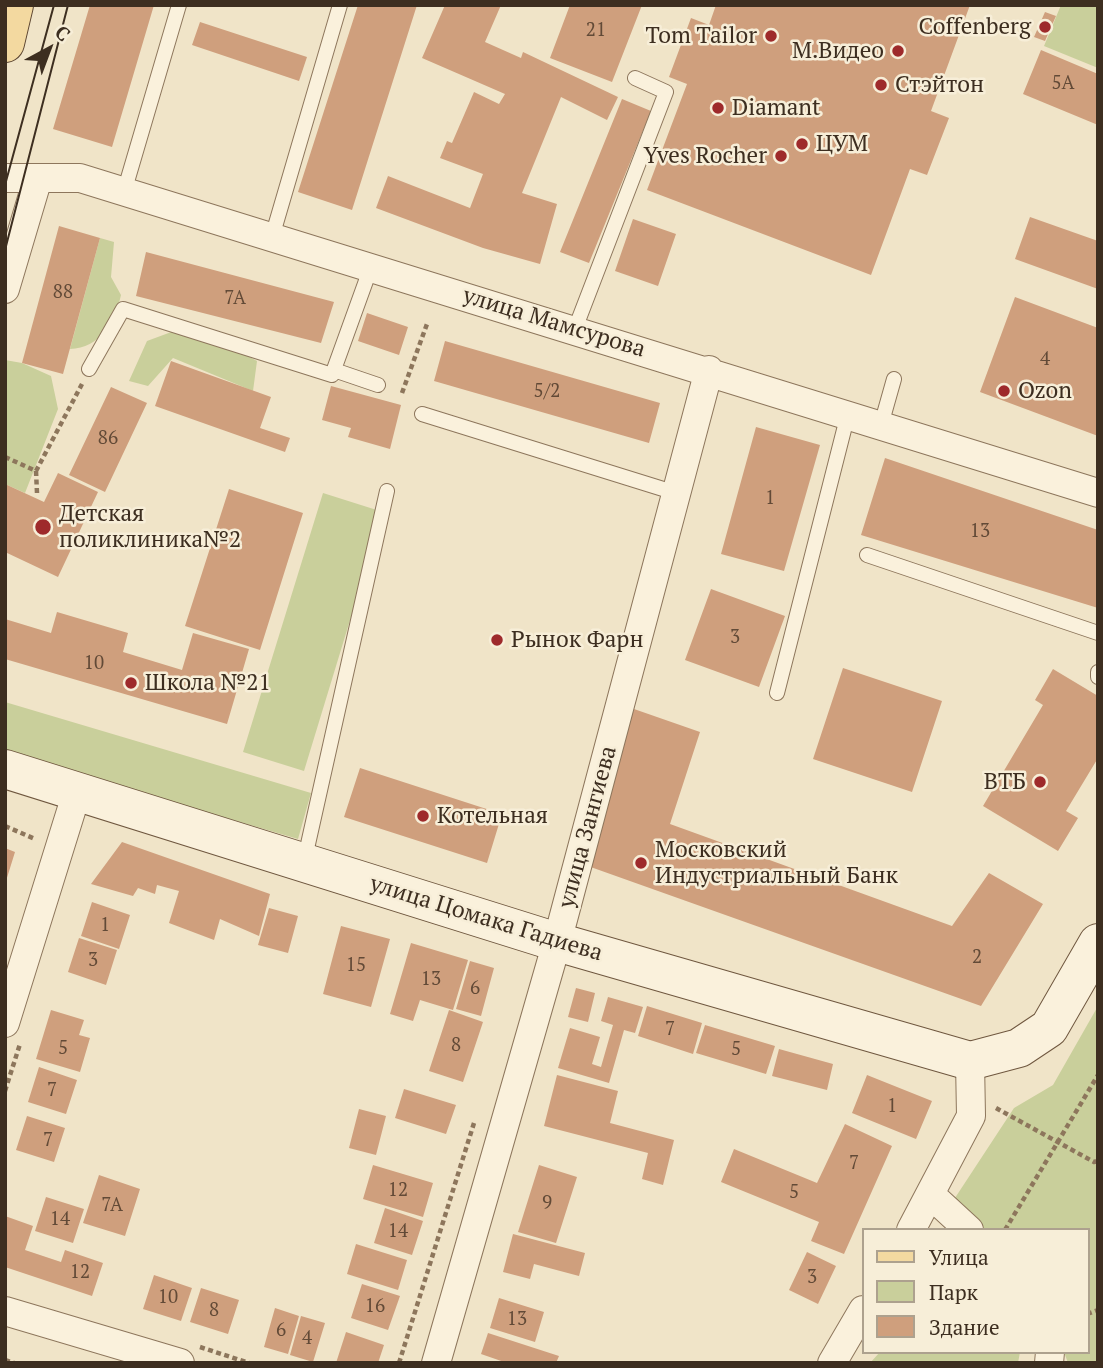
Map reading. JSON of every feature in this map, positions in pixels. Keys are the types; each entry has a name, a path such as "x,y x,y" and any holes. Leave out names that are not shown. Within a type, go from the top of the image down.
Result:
{"main road":[{"path":"5,43 14,5"},
{"name":"улица Цомака Гадиева","path":"5,769 557,942 970,1078"},
{"path":"970,1078 1049,1028 1098,943"}],"street":[{"name":"улица Мамсурова","path":"5,178 80,178 709,370 1098,493"},
{"path":"5,289 38,178"},
{"name":"улица Зангиева","path":"436,1363 557,942 709,370"},
{"path":"5,1023 78,792"},
{"path":"912,1228 971,1116 970,1078"},
{"path":"931,1195 967,1228"},
{"path":"5,1311 180,1363"},
{"path":"831,1363 862,1312"}],"lane":[{"path":"124,191 179,5"},
{"path":"272,237 340,5"},
{"path":"575,329 666,92 635,78"},
{"path":"89,369 123,309 332,375 371,267"},
{"path":"334,370 378,384"},
{"path":"881,425 894,379"},
{"path":"422,414 676,493"},
{"path":"777,693 848,414"},
{"path":"304,862 387,491"},
{"path":"867,555 1098,633"},
{"path":"1098,671 1098,677"}],"path":[{"path":"402,393 427,324"},
{"path":"37,493 36,471 89,369"},
{"path":"378,384 402,393 422,414"},
{"path":"5,457 36,471"},
{"path":"5,826 47,844"},
{"path":"1006,1228 1098,1075"},
{"path":"970,1078 1058,1142 1094,1162 1098,1161"},
{"path":"398,1363 478,1113"},
{"path":"5,1360 14,1363"}],"green space":[{"path":"1061,5 1098,5 1098,68 1044,46"},
{"path":"100,238 114,242 111,277 121,295 115,315 98,339 81,348 70,349"},
{"path":"174,331 242,353 257,361 253,391 173,358 148,386 129,381 147,341"},
{"path":"5,360 22,363 51,376 58,409 25,493 5,484"},
{"path":"323,493 383,512 304,771 243,752"},
{"path":"5,702 311,793 298,839 5,753"},
{"path":"1098,1006 1098,1363 1068,1363 1065,1354 1089,1354 1089,1228 983,1228 953,1201 1014,1108 1053,1085"},
{"path":"878,1354 1020,1354 1018,1363 870,1363"}],"building":[{"path":"90,5 154,5 112,147 53,129"},
{"path":"358,5 417,5 352,210 298,192"},
{"path":"445,5 501,5 485,42 521,58 523,52 618,97 607,120 561,97 522,193 557,204 540,264 483,248 376,208 388,176 470,208 483,174 440,158 447,141 452,143 474,92 499,104 505,94 422,58"},
{"path":"570,5 642,5 612,82 550,58"},
{"name":"ЦУМ","path":"716,5 970,5 931,111 949,118 927,175 910,169 871,275 647,190 687,84 669,77 691,18 709,25"},
{"name":"Coffenberg","path":"1045,12 1056,16 1045,41 1034,37"},
{"path":"200,22 307,57 299,81 192,45"},
{"path":"1041,50 1098,74 1098,125 1023,94"},
{"path":"622,99 651,111 589,263 560,252"},
{"path":"1030,217 1098,241 1098,289 1015,259"},
{"path":"633,219 676,234 658,286 615,271"},
{"path":"59,226 100,238 63,374 22,363"},
{"path":"146,252 334,302 321,343 136,296"},
{"path":"1015,297 1098,328 1098,436 980,392"},
{"path":"367,313 408,327 399,355 358,341"},
{"path":"445,341 660,403 649,443 434,381"},
{"path":"171,361 271,397 260,428 290,438 285,452 155,406"},
{"path":"331,386 401,405 390,449 348,437 351,428 322,420"},
{"path":"111,387 147,403 105,492 69,475"},
{"path":"756,427 820,445 784,571 721,554"},
{"path":"885,458 1098,530 1098,608 861,535"},
{"name":"Детская поликлиника№2","path":"58,473 98,492 58,577 5,552 5,484 44,502"},
{"path":"229,489 303,513 260,650 185,626"},
{"path":"711,589 785,616 759,687 685,660"},
{"path":"57,612 128,633 123,652 182,670 193,633 249,649 227,724 5,659 5,619 51,633"},
{"path":"843,668 942,701 912,792 813,759"},
{"name":"ВТБ","path":"1053,669 1098,696 1098,758 1066,811 1078,818 1058,851 983,806 1043,705 1035,700"},
{"path":"634,709 700,732 670,824 952,926 989,873 1043,904 981,1006 585,865"},
{"name":"Котельная","path":"360,768 502,814 487,863 344,817"},
{"path":"122,842 270,894 259,936 220,919 214,940 169,923 179,891 157,885 155,894 138,888 133,896 91,884"},
{"path":"5,848 15,852 6,881 5,880"},
{"path":"92,902 130,915 119,949 81,936"},
{"path":"269,908 298,916 288,953 258,945"},
{"path":"341,926 390,939 371,1007 323,994"},
{"path":"79,938 117,950 106,985 68,972"},
{"path":"411,943 468,960 453,1010 420,1000 413,1021 390,1014"},
{"path":"470,961 494,968 481,1016 456,1009"},
{"path":"576,988 595,993 588,1022 568,1017"},
{"path":"608,997 643,1007 635,1033 624,1030 609,1083 558,1068 570,1028 600,1037 592,1064 601,1067 613,1025 601,1021"},
{"path":"647,1006 702,1023 693,1054 638,1036"},
{"path":"51,1010 84,1020 79,1035 90,1038 80,1072 36,1059"},
{"path":"449,1010 483,1022 463,1082 429,1071"},
{"path":"705,1025 775,1046 766,1074 696,1053"},
{"path":"779,1049 833,1064 827,1090 772,1076"},
{"path":"39,1067 77,1080 66,1114 28,1102"},
{"path":"557,1075 618,1091 610,1123 674,1140 663,1185 642,1179 648,1153 544,1126"},
{"path":"867,1075 932,1101 916,1139 852,1113"},
{"path":"404,1089 456,1105 446,1134 395,1118"},
{"path":"359,1109 386,1116 376,1155 349,1148"},
{"path":"27,1116 65,1128 54,1162 16,1150"},
{"path":"845,1124 892,1146 844,1254 811,1241 819,1222 721,1182 734,1149 817,1183"},
{"path":"373,1165 433,1183 423,1217 363,1199"},
{"path":"539,1165 577,1177 556,1243 518,1232"},
{"path":"99,1175 140,1189 125,1236 83,1223"},
{"path":"46,1197 84,1209 73,1243 35,1231"},
{"path":"385,1208 423,1221 412,1255 374,1243"},
{"path":"5,1216 33,1226 25,1250 61,1262 65,1250 103,1263 92,1296 5,1267"},
{"path":"513,1234 585,1253 579,1276 534,1264 530,1279 503,1272"},
{"path":"356,1244 407,1260 398,1290 347,1274"},
{"path":"807,1252 836,1266 818,1304 789,1290"},
{"path":"154,1275 192,1288 181,1321 143,1309"},
{"path":"362,1284 400,1296 388,1330 351,1318"},
{"path":"201,1288 239,1300 228,1334 190,1322"},
{"path":"499,1298 544,1312 535,1342 490,1328"},
{"path":"275,1308 299,1316 288,1354 264,1347"},
{"path":"301,1316 325,1323 313,1362 290,1355"},
{"path":"346,1332 384,1345 378,1363 336,1363"},
{"path":"488,1333 559,1356 556,1363 507,1363 481,1354"}],"tram line":[{"path":"5,185 54,5"},
{"path":"5,250 68,5"}],"place":[{"name":"Coffenberg","path":"1045,27"},
{"name":"Tom Tailor","path":"771,36"},
{"name":"М.Видео","path":"898,51"},
{"name":"Стэйтон","path":"881,85"},
{"name":"Diamant","path":"718,108"},
{"name":"ЦУМ","path":"802,144"},
{"name":"Yves Rocher","path":"781,156"},
{"name":"Ozon","path":"1004,391"},
{"name":"Детская поликлиника№2","path":"43,527"},
{"name":"Рынок Фарн","path":"497,640"},
{"name":"Школа №21","path":"131,683"},
{"name":"ВТБ","path":"1040,782"},
{"name":"Котельная","path":"423,816"},
{"name":"Московский Индустриальный Банк","path":"641,863"}]}
